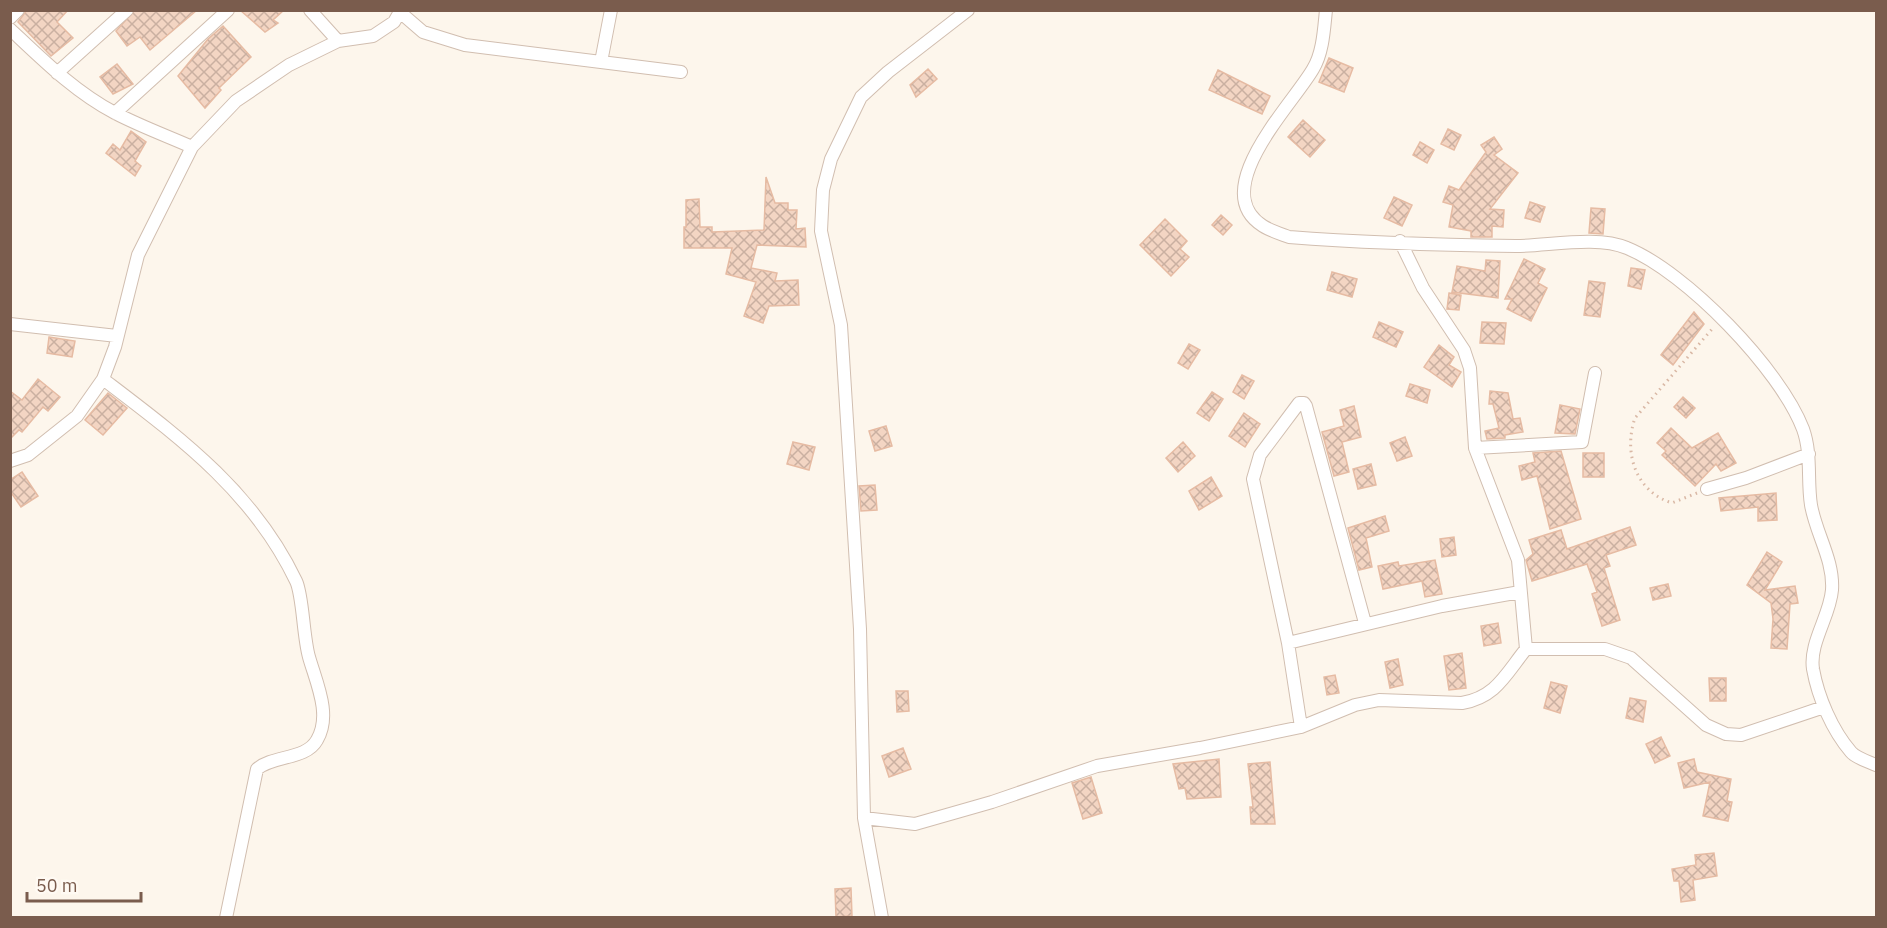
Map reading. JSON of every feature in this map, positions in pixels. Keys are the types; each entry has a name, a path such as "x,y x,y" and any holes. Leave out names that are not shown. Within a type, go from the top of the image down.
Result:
{"street":[{"path":"10,18 18,10"},
{"path":"57,73 128,10"},
{"path":"115,113 228,10"},
{"path":"310,10 338,41"},
{"path":"601,62 611,10"},
{"path":"882,918 864,818 860,629 842,338 821,231 823,190 831,159 861,98 888,72 968,10"},
{"path":"1326,10 1315,67 1249,161 1244,189 1247,208 1262,226 1289,237 1517,246 1597,243 1626,247 1692,290 1722,318 1756,356 1775,382 1803,429 1809,454 1811,505 1830,564 1832,590 1812,663 1824,708 1852,754 1876,765"},
{"path":"10,461 28,455 68,423 103,379 138,255 192,147 236,101 289,65 338,41 373,36 394,22 401,11 423,32 465,45 681,72"},
{"path":"10,29 57,73 115,113 192,147"},
{"path":"864,818 915,824 974,808 1097,766 1301,727 1355,705 1379,700 1461,704 1490,694 1526,649 1518,560 1475,448 1473,379 1464,350 1423,288 1400,242"},
{"path":"10,324 117,336"},
{"path":"1475,448 1582,442 1595,374"},
{"path":"103,379 197,452 226,481 245,501 297,582 304,640 321,700 322,727 316,742 300,753 263,764 257,769 226,918"},
{"path":"1301,727 1288,643 1253,479 1260,455 1299,403 1304,403 1306,406 1365,623"},
{"path":"1707,489 1746,478 1809,454"},
{"path":"1288,643 1365,623 1520,592"},
{"path":"1526,649 1605,649 1631,658 1706,724 1726,734 1741,735 1824,708"}],"path":[{"path":"1707,489 1672,503 1648,492 1638,478 1629,433 1635,418 1722,318"}],"building":[{"path":"27,10 68,10 57,22 73,38 51,56 18,22"},
{"path":"135,10 197,10 150,50 140,37 127,46 116,31"},
{"path":"240,10 284,10 273,20 278,23 265,32"},
{"path":"223,26 251,57 219,88 221,90 205,108 178,76 208,39"},
{"path":"1329,58 1353,68 1344,92 1319,82"},
{"path":"117,64 133,84 113,94 100,77"},
{"path":"928,69 937,79 916,97 910,85"},
{"path":"1218,70 1270,96 1262,114 1209,90"},
{"path":"1303,120 1325,140 1310,157 1288,137"},
{"path":"1448,129 1461,135 1454,150 1441,144"},
{"path":"131,131 146,142 135,161 141,166 135,176 106,153 113,144 120,150"},
{"path":"1494,137 1502,149 1494,155 1518,173 1490,209 1504,210 1503,227 1492,226 1492,237 1471,237 1471,231 1449,227 1453,205 1443,202 1449,186 1459,190 1486,152 1481,145"},
{"path":"1420,142 1434,150 1427,163 1413,155"},
{"path":"766,177 775,203 788,203 788,210 797,210 796,229 805,228 806,247 757,245 751,268 777,273 775,281 798,280 799,305 769,306 763,323 744,316 756,282 726,274 732,248 684,248 684,227 686,227 686,200 699,199 700,227 712,227 712,232 764,230"},
{"path":"1394,197 1412,205 1402,226 1384,218"},
{"path":"1530,202 1545,207 1540,222 1525,218"},
{"path":"1591,208 1605,209 1603,234 1589,233"},
{"path":"1221,215 1232,225 1223,235 1212,225"},
{"path":"1165,219 1187,241 1180,249 1189,257 1171,276 1140,245"},
{"path":"1524,259 1545,269 1538,283 1547,288 1531,321 1507,309 1512,299 1505,299"},
{"path":"1486,260 1500,261 1498,298 1452,292 1457,266 1485,271"},
{"path":"1631,268 1645,270 1641,289 1628,286"},
{"path":"1332,272 1357,279 1352,297 1327,290"},
{"path":"1589,281 1605,283 1600,317 1584,315"},
{"path":"1449,293 1461,295 1459,310 1447,309"},
{"path":"1694,312 1704,324 1673,365 1661,355"},
{"path":"1379,322 1403,332 1396,347 1373,337"},
{"path":"1482,322 1506,323 1504,344 1480,343"},
{"path":"49,337 75,341 72,357 47,353"},
{"path":"1189,344 1200,350 1188,369 1178,363"},
{"path":"1439,345 1454,357 1449,365 1461,372 1452,387 1424,367"},
{"path":"1242,375 1254,381 1244,399 1233,392"},
{"path":"38,379 60,397 48,411 43,407 22,432 19,430 10,439 10,391 22,400"},
{"path":"1410,384 1430,390 1427,403 1406,396"},
{"path":"1490,391 1508,393 1513,419 1520,418 1523,432 1505,435 1505,438 1487,439 1485,431 1499,428 1493,404 1489,404"},
{"path":"1212,392 1223,399 1209,421 1197,413"},
{"path":"108,393 127,408 103,435 85,420"},
{"path":"1683,397 1695,408 1686,418 1674,407"},
{"path":"1560,405 1580,409 1575,434 1555,433"},
{"path":"1354,406 1361,437 1342,442 1349,472 1334,476 1322,432 1344,426 1340,410"},
{"path":"1244,413 1260,424 1245,447 1229,436"},
{"path":"886,426 892,446 875,451 869,431"},
{"path":"1671,428 1692,448 1718,433 1736,463 1721,471 1716,464 1695,486 1662,455 1666,451 1657,443"},
{"path":"1405,437 1412,456 1397,461 1390,443"},
{"path":"793,442 815,447 809,470 787,464"},
{"path":"1183,442 1195,456 1178,472 1166,458"},
{"path":"1561,451 1581,519 1550,529 1537,476 1522,480 1519,466 1535,462 1533,453"},
{"path":"1583,453 1604,453 1604,477 1583,477"},
{"path":"1371,464 1376,485 1358,489 1353,469"},
{"path":"22,472 38,496 21,507 10,491 10,480"},
{"path":"1211,477 1222,496 1199,510 1189,491"},
{"path":"875,485 877,510 861,511 859,486"},
{"path":"1776,493 1777,520 1758,521 1758,507 1721,511 1719,498"},
{"path":"1385,516 1389,531 1366,538 1372,567 1359,570 1348,528"},
{"path":"1630,527 1636,545 1606,555 1610,566 1604,568 1620,620 1602,626 1592,594 1597,592 1587,564 1532,581 1526,560 1533,554 1529,540 1561,530 1567,549"},
{"path":"1454,537 1456,555 1442,557 1440,539"},
{"path":"1767,552 1782,562 1765,590 1795,586 1798,603 1790,604 1787,649 1771,648 1773,619 1771,603 1747,585"},
{"path":"1435,560 1442,594 1425,597 1422,581 1383,589 1378,566 1398,562 1399,566"},
{"path":"1668,584 1671,596 1653,600 1650,588"},
{"path":"1498,623 1501,643 1484,646 1481,626"},
{"path":"1462,653 1466,688 1449,690 1444,656"},
{"path":"1398,659 1403,685 1390,688 1385,662"},
{"path":"1335,675 1339,693 1327,695 1324,677"},
{"path":"1709,678 1726,678 1726,701 1710,701"},
{"path":"1551,682 1567,686 1560,713 1544,708"},
{"path":"896,691 908,691 909,711 897,712"},
{"path":"1630,698 1646,701 1643,722 1626,718"},
{"path":"1661,737 1670,756 1655,763 1646,744"},
{"path":"903,748 911,769 889,777 882,756"},
{"path":"1219,759 1221,797 1187,799 1185,788 1179,789 1173,764"},
{"path":"1694,759 1697,772 1731,779 1727,801 1732,802 1728,821 1703,816 1710,782 1684,788 1678,763"},
{"path":"1270,762 1275,824 1251,824 1250,807 1253,807 1248,764"},
{"path":"1091,777 1102,813 1083,819 1072,783"},
{"path":"1714,853 1717,876 1693,880 1695,900 1681,902 1679,881 1674,881 1672,869 1696,865 1695,855"},
{"path":"851,888 852,916 836,917 835,889"}]}
